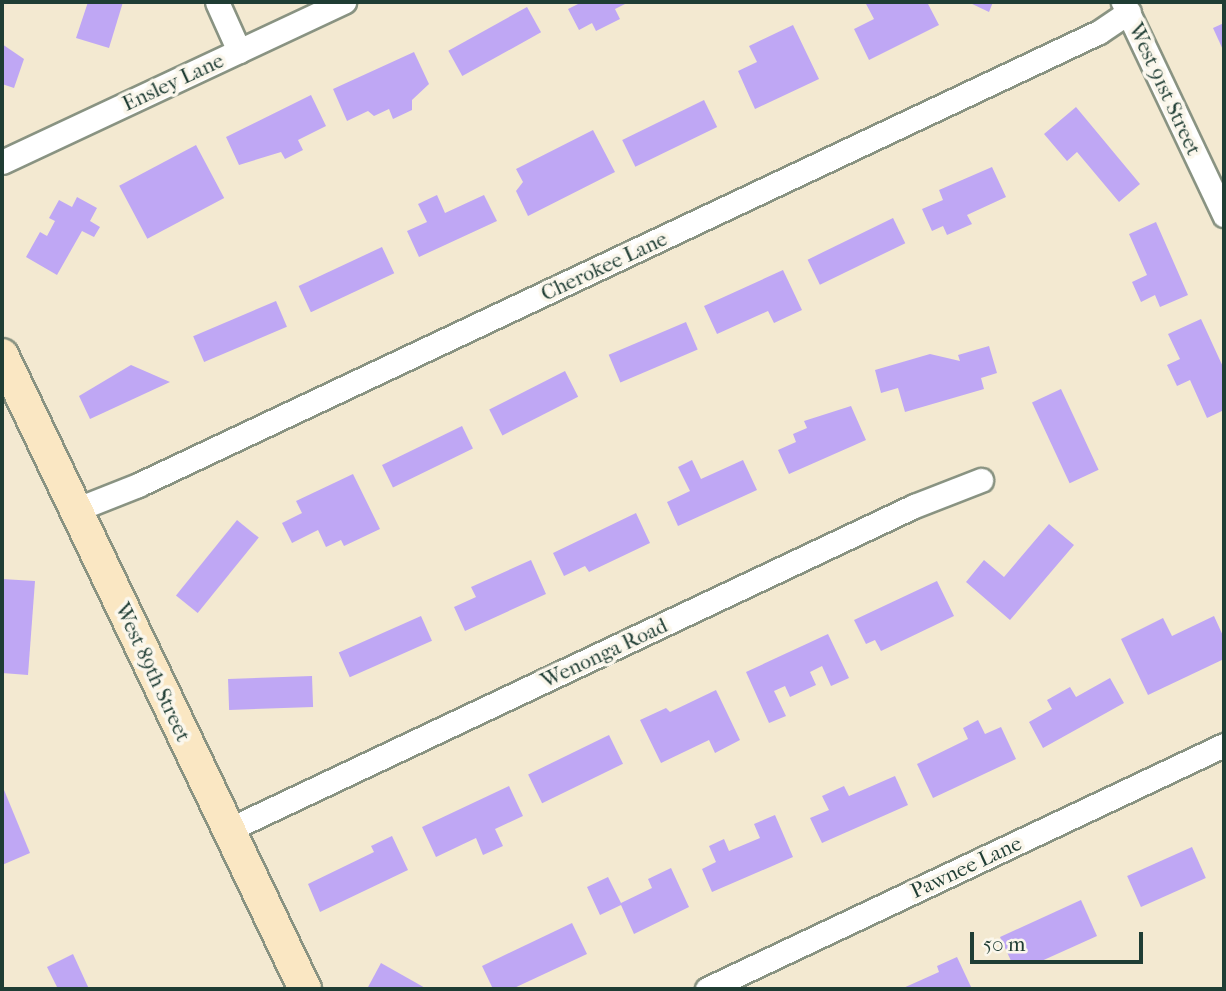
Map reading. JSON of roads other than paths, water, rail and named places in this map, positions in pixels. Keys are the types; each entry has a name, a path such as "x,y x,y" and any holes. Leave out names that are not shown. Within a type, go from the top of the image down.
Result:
{"street":[{"path":"217,2 239,51"},
{"name":"Ensley Lane","path":"2,162 344,2"},
{"name":"West 91st Street","path":"1126,7 1224,215"},
{"name":"Cherokee Lane","path":"75,510 151,479 1099,32 1126,7"},
{"name":"West 89th Street","path":"5,370 305,989"},
{"name":"Wenonga Road","path":"228,830 902,512 981,480"},
{"name":"Pawnee Lane","path":"707,989 1224,745"}]}
